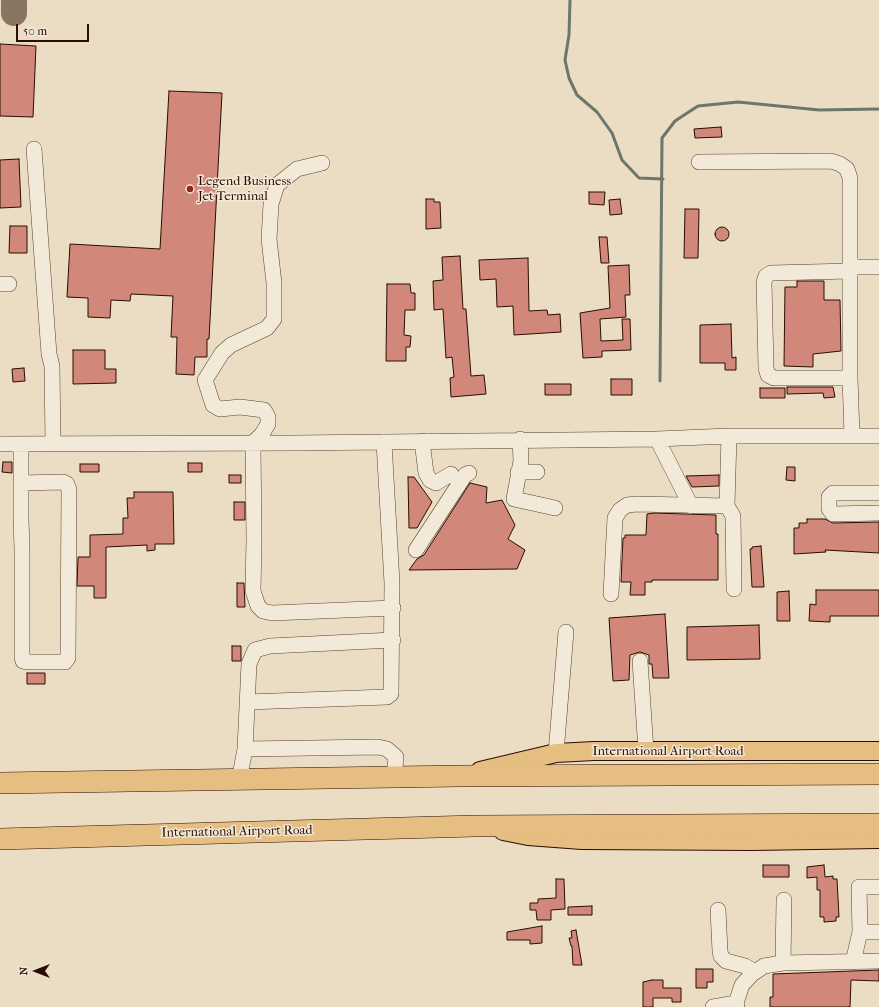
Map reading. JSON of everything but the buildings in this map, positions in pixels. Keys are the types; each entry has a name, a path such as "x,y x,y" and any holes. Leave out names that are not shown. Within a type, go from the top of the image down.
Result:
{"highway":[{"name":"International Airport Road","path":"0,783 239,781 460,776 879,774"},
{"name":"International Airport Road","path":"0,839 475,826 879,824"}],"main road":[{"name":"International Airport Road","path":"460,776 556,753 594,751 879,751"},
{"name":"International Airport Road","path":"475,826 528,836 582,840 752,841 879,839"}],"lane":[{"path":"34,149 49,354 52,366 53,443"},
{"path":"699,162 831,161 840,164 847,169 850,178 850,378 852,435"},
{"path":"322,162 297,169 277,185 271,204 269,239 274,283 274,319 267,328 231,345 222,353 205,380 214,405 220,409 240,407 264,410 268,417 268,424 262,434 253,443 253,591 258,606 263,611 272,613 393,608"},
{"path":"850,378 774,378 768,375 766,368 764,282 766,276 771,274 879,267"},
{"path":"0,444 384,442 520,439 657,439 729,436 879,436"},
{"path":"729,436 727,506 733,516 734,589"},
{"path":"520,439 521,461 514,499 555,508"},
{"path":"657,439 691,506"},
{"path":"422,441 426,473 430,480 436,483 451,474"},
{"path":"247,702 387,697 391,694 393,608 384,442"},
{"path":"21,444 21,483 22,657 23,661 26,662 65,662 68,658 69,490 67,484 63,482 21,483"},
{"path":"518,472 537,472"},
{"path":"416,550 465,475 469,473"},
{"path":"879,492 833,493 829,497 829,509 833,514 879,513"},
{"path":"611,594 614,524 615,518 620,510 627,505 637,504 727,506"},
{"path":"556,753 566,632"},
{"path":"239,781 245,749 250,658 255,650 262,647 392,640"},
{"path":"640,661 646,751"},
{"path":"245,749 378,747 387,749 396,758 394,777"},
{"path":"853,962 860,932 859,887 879,887"},
{"path":"783,963 784,900"},
{"path":"718,910 721,956 726,961 745,966 750,969 752,974"},
{"path":"860,932 879,932"},
{"path":"713,1007 737,1005 742,985 752,974 764,966 783,963 879,962"}],"waterway":[{"path":"570,0 569,35 565,60 569,78 577,95 597,112 612,133 622,160 639,178 663,179"},
{"path":"660,381 662,138 675,121 698,106 738,102 819,110 879,109"}],"taxiway":[{"path":"14,0 14,13"}],"place":[{"name":"Legend Business Jet Terminal","path":"190,189"}]}
